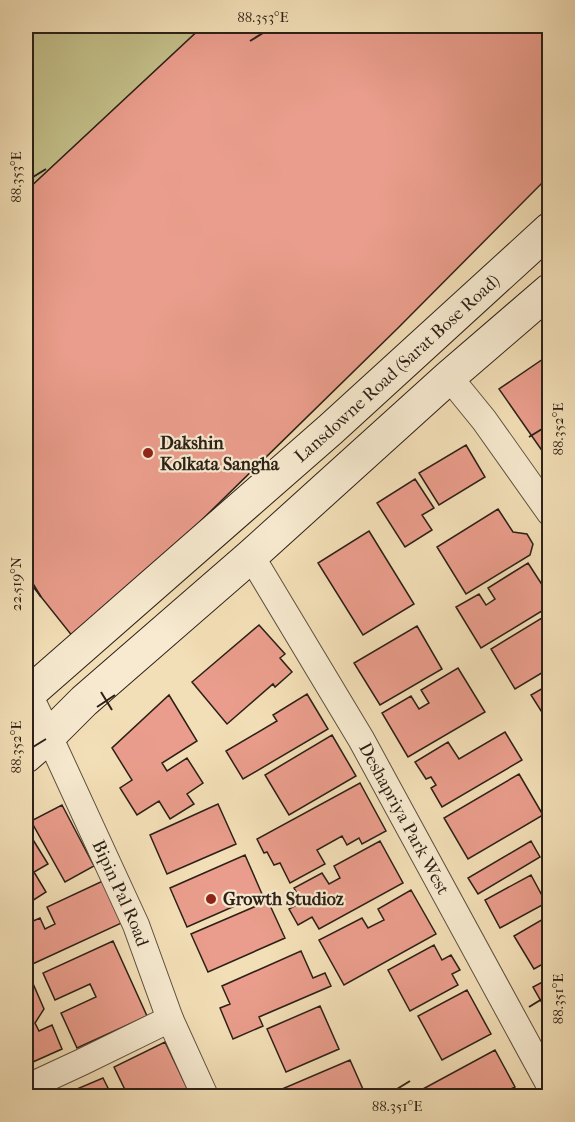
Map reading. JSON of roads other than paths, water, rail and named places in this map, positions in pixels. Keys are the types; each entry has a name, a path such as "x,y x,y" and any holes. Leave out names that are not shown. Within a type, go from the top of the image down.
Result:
{"main road":[{"name":"Lansdowne Road (Sarat Bose Road)","path":"27,693 331,429 549,229"},
{"path":"37,746 84,701 549,290"}],"street":[{"path":"449,376 484,420 549,513"},
{"name":"Deshapriya Park West","path":"251,555 361,739 549,1086"},
{"name":"Bipin Pal Road","path":"27,693 37,746 136,925 170,1019 205,1096"},
{"path":"26,1088 170,1019"}],"place":[{"name":"Dakshin Kolkata Sangha","path":"148,453"},
{"name":"Growth Studioz","path":"211,899"}]}
